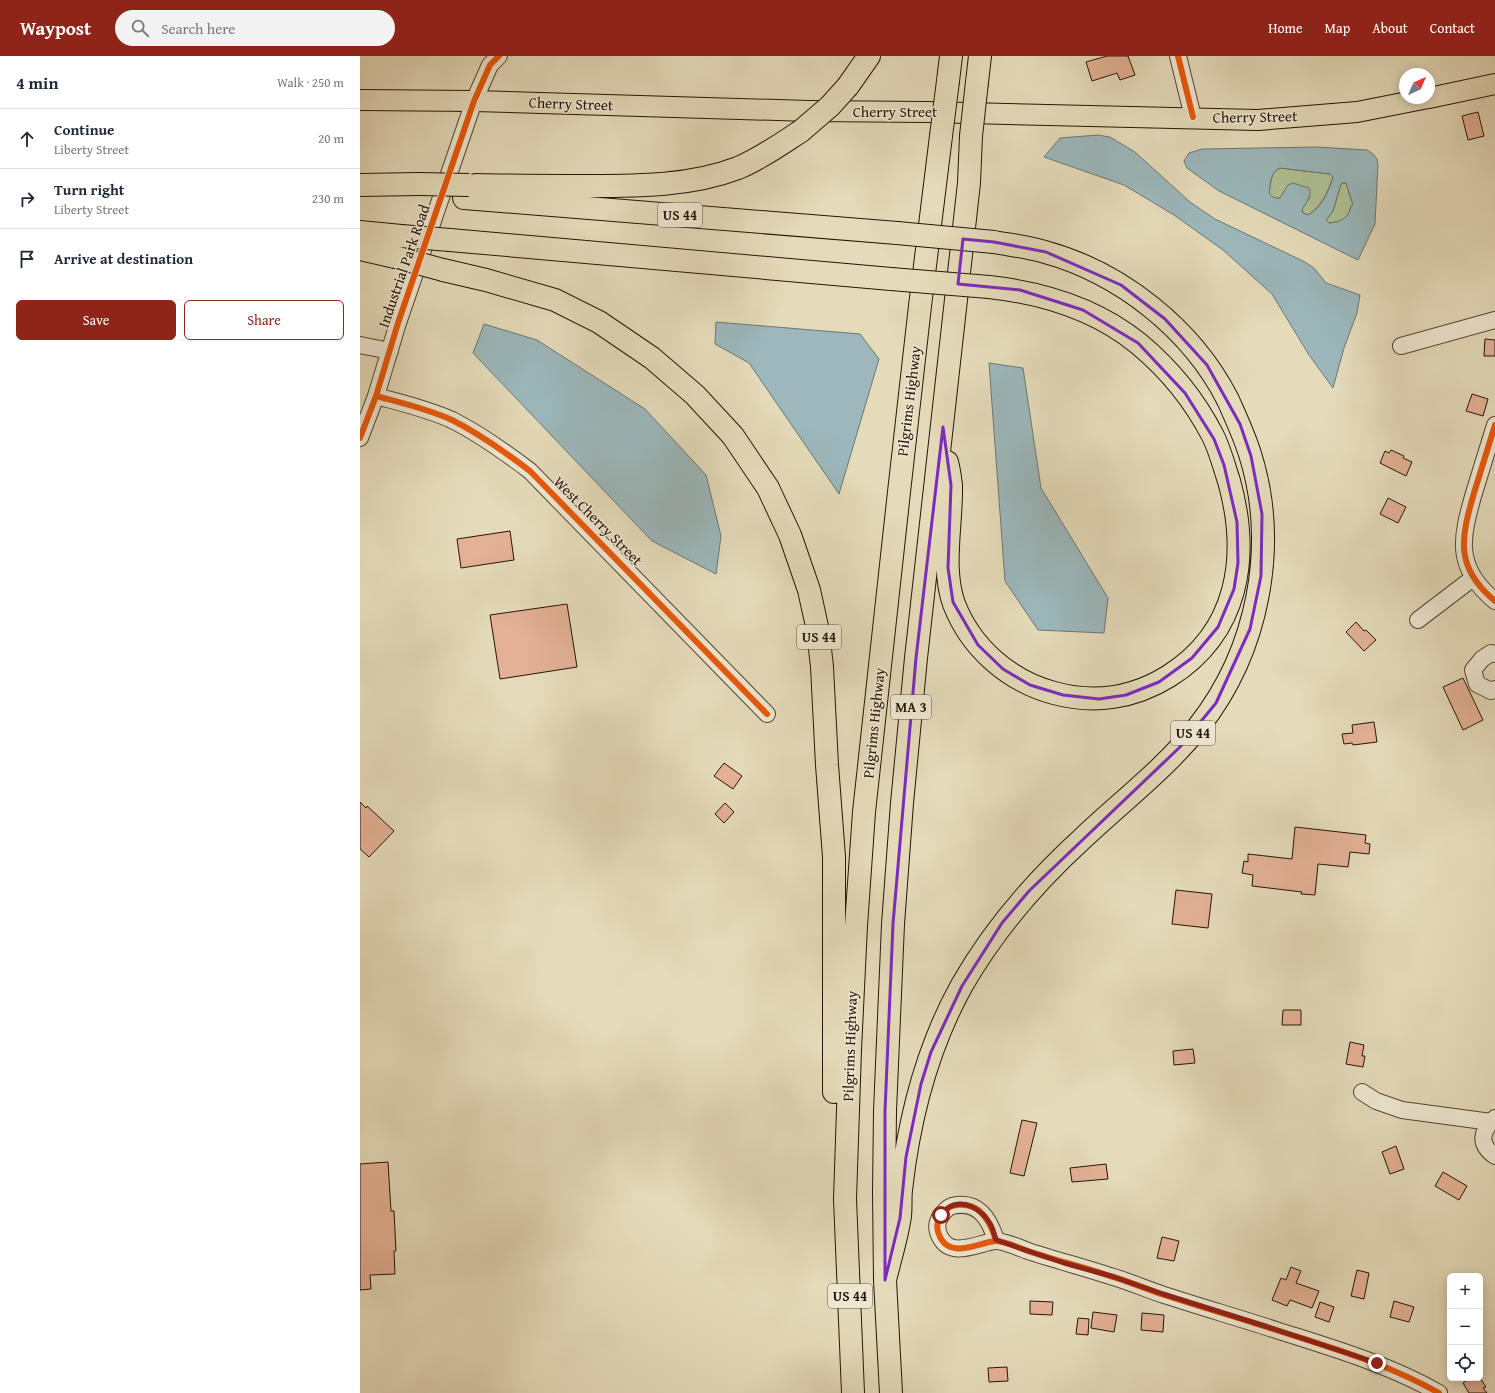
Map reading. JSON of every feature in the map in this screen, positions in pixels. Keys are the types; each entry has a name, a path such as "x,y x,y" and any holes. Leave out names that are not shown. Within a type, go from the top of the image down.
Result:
{"highway":[{"path":"360,190 467,191 637,186 682,182 709,176 738,168 801,132 830,106 848,86 869,56"},
{"name":"Pilgrims Highway","path":"853,1393 845,1199 853,980 864,812 915,353 951,56"},
{"name":"MA 3","path":"885,1280 885,1111 893,924 902,803 914,673 943,427 969,183 971,136 980,56"},
{"path":"360,185 417,190"},
{"name":"US 44","path":"467,191 994,242 1046,252 1081,265 1121,285 1165,319 1186,340 1207,365 1224,392 1240,424 1251,456 1262,514 1263,543 1261,576 1250,629 1238,660 1216,703 1198,728 1180,748 1080,840 1029,891 1002,923 978,959 946,1016 931,1052 921,1084 910,1129 901,1191 900,1218 885,1280 891,1393"},
{"path":"360,232 1020,290 1061,301 1083,310 1122,332 1156,359 1185,393 1214,438 1232,493 1239,540 1238,563 1234,589 1225,614 1207,643 1187,662 1159,682 1126,695 1099,699 1082,699 1045,691 1030,685 1003,669 978,645 966,628 953,602 948,568 951,484 943,427"},
{"name":"US 44","path":"360,249 486,280 554,300 599,322 652,358 695,394 733,436 768,488 790,535 809,590 818,631 822,668 834,857 833,988 835,1124 845,1199"}],"main road":[{"name":"Cherry Street","path":"1435,97 1495,85"},
{"name":"Cherry Street","path":"360,100 474,101 809,111 1193,117 1258,120 1357,112 1399,104"}],"street":[{"name":"Industrial Park Road","path":"360,438 376,396 474,101 490,65 499,56"},
{"path":"1178,56 1193,117"},
{"path":"1401,346 1495,320"},
{"path":"360,345 390,351"},
{"name":"West Cherry Street","path":"376,396 412,405 451,420 497,446 530,470 767,714"},
{"path":"1495,425 1479,477 1465,530 1463,546 1468,568 1473,578 1495,601"},
{"path":"1418,620 1473,578"},
{"path":"1495,654 1491,653 1482,659 1472,670 1476,684 1491,690 1495,688"},
{"path":"1362,1092 1376,1101 1402,1110 1493,1120"},
{"path":"1493,1120 1487,1125 1483,1134 1484,1143 1490,1152 1495,1156"},
{"path":"996,1240 1340,1350 1377,1363 1411,1378 1439,1393"}],"highlighted area":[{"path":"963,239 994,242 1046,252 1121,285 1165,319 1207,365 1240,424 1251,456 1262,514 1261,576 1250,629 1216,703 1180,747 1029,891 1002,923 962,986 931,1052 921,1084 906,1157 900,1218 885,1280 885,1111 893,924 916,658 943,427 951,485 948,568 953,602 978,645 1003,669 1030,685 1063,695 1099,699 1126,695 1159,682 1192,658 1218,627 1234,589 1238,563 1237,522 1224,465 1214,439 1185,393 1138,343 1083,310 1020,290 958,284"}],"green space":[{"path":"1280,168 1330,174 1333,177 1321,203 1308,215 1303,213 1302,209 1310,197 1288,186 1280,198 1271,196 1269,193 1274,172"},
{"path":"1346,183 1353,205 1344,219 1329,223 1326,220 1333,211 1341,184"}],"water":[{"path":"1098,135 1110,137 1135,152 1190,202 1215,219 1305,262 1314,268 1326,283 1360,295 1357,313 1344,348 1333,388 1309,355 1272,294 1223,250 1174,215 1124,185 1044,157 1060,138"},
{"path":"1317,147 1367,150 1373,154 1377,159 1378,164 1375,224 1358,260 1219,191 1187,168 1184,161 1189,153 1202,149","holes":["1280,168 1330,174 1333,177 1324,198 1313,212 1308,215 1303,213 1302,210 1310,196 1309,188 1293,183 1288,185 1280,198 1271,196 1269,193 1273,175 1274,172","1346,183 1353,205 1344,219 1329,223 1326,220 1333,211 1341,184"]},
{"path":"716,322 860,334 879,359 839,494 749,363 715,344"},
{"path":"484,324 537,340 645,409 706,475 721,536 716,574 652,541 473,353"},
{"path":"989,363 1023,368 1041,488 1108,598 1104,633 1038,630 1005,581"}],"building":[{"path":"1107,56 1128,56 1135,75 1120,80 1117,73 1092,81 1086,62"},
{"path":"1478,112 1484,136 1468,140 1462,116"},
{"path":"1485,339 1495,340 1495,356 1484,356"},
{"path":"1472,394 1488,399 1483,416 1466,411"},
{"path":"1391,450 1404,456 1403,458 1412,462 1406,476 1380,463 1385,451 1389,453"},
{"path":"1388,498 1406,507 1398,523 1380,514"},
{"path":"510,531 514,560 461,568 457,539"},
{"path":"567,604 577,667 500,679 490,615"},
{"path":"1356,622 1364,631 1366,630 1376,640 1364,651 1346,632"},
{"path":"1463,678 1483,720 1463,730 1443,687"},
{"path":"1374,722 1377,742 1353,745 1352,743 1344,744 1342,734 1353,733 1352,725"},
{"path":"724,763 742,776 733,789 714,776"},
{"path":"360,802 366,808 367,806 394,831 369,857 360,849"},
{"path":"725,803 734,812 724,823 715,814"},
{"path":"1295,827 1366,835 1365,843 1370,844 1369,854 1350,852 1348,867 1318,864 1315,895 1252,886 1253,875 1242,873 1244,861 1248,862 1248,854 1292,859"},
{"path":"1176,890 1212,894 1208,928 1172,924"},
{"path":"1283,1010 1301,1010 1301,1025 1282,1025"},
{"path":"1350,1042 1364,1045 1362,1056 1365,1056 1363,1067 1346,1064"},
{"path":"1193,1049 1195,1063 1174,1065 1173,1051"},
{"path":"1022,1120 1037,1123 1024,1176 1010,1173"},
{"path":"1396,1146 1404,1169 1390,1174 1382,1152"},
{"path":"388,1162 391,1211 394,1211 396,1251 394,1251 395,1274 370,1275 371,1289 360,1290 360,1164"},
{"path":"1106,1164 1108,1179 1072,1182 1070,1168"},
{"path":"1443,1172 1467,1186 1459,1200 1435,1186"},
{"path":"1162,1237 1179,1241 1174,1261 1157,1258"},
{"path":"1291,1267 1301,1271 1296,1283 1319,1291 1312,1308 1290,1300 1287,1306 1272,1300 1281,1278 1286,1280"},
{"path":"1357,1270 1369,1273 1364,1299 1351,1296"},
{"path":"1030,1301 1053,1302 1052,1315 1030,1314"},
{"path":"1394,1301 1414,1307 1409,1322 1390,1317"},
{"path":"1320,1302 1334,1307 1329,1322 1315,1317"},
{"path":"1093,1312 1117,1315 1114,1332 1091,1328"},
{"path":"1142,1313 1164,1315 1163,1332 1141,1330"},
{"path":"1078,1318 1089,1319 1088,1335 1076,1334"},
{"path":"1007,1367 1008,1381 989,1382 988,1368"},
{"path":"1466,1381 1482,1381 1486,1387 1483,1388 1487,1393 1469,1393 1463,1383"}],"cycle path":[{"path":"360,438 376,396 398,323 474,101 490,65 499,56"},
{"path":"1178,56 1193,117"},
{"path":"376,396 424,409 452,420 492,444 530,471 767,714"},
{"path":"1495,425 1469,509 1464,538 1464,551 1467,564 1473,576 1482,588 1495,601"},
{"path":"996,1240 986,1218 976,1208 969,1206 961,1205 950,1207 943,1213 937,1224 940,1237 945,1244 951,1247 965,1248 995,1241 1006,1243 1339,1350 1400,1373 1439,1393"}],"route":[{"path":"941,1215 949,1207 961,1204 974,1207 982,1214 991,1226 996,1240 1377,1363"}]}
